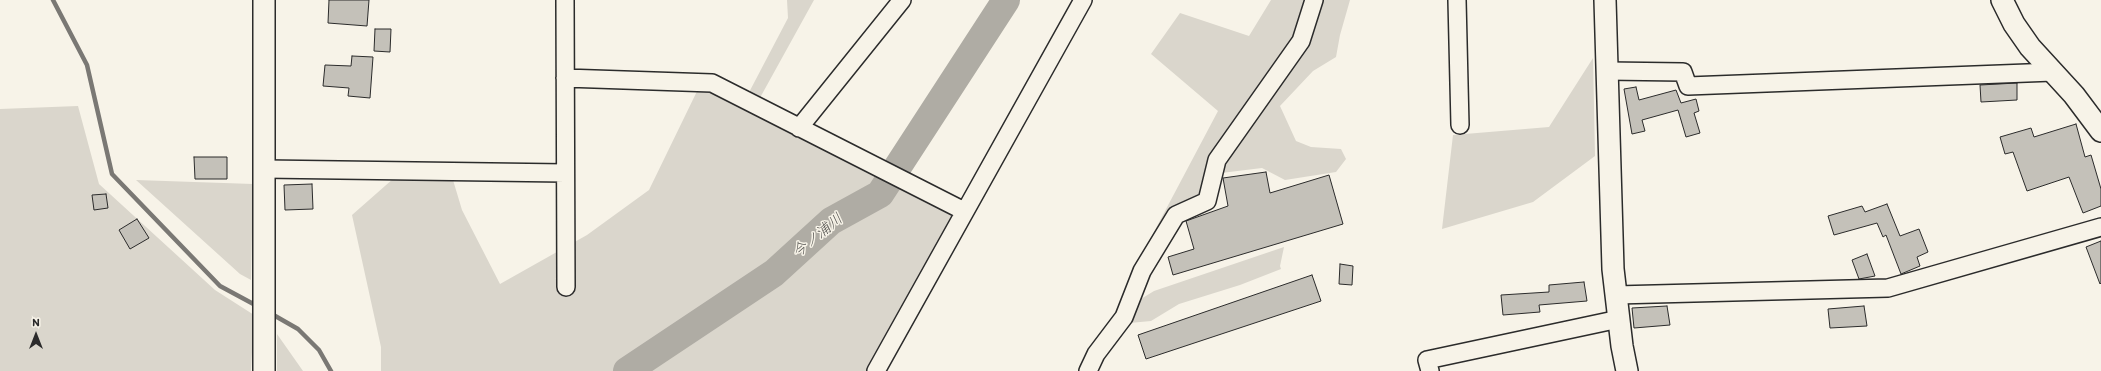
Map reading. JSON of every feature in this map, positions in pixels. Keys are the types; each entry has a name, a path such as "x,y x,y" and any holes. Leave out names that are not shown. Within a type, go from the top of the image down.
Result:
{"street":[{"path":"264,0 264,371"},
{"path":"565,0 566,287"},
{"path":"799,128 902,0"},
{"path":"876,371 1083,0"},
{"path":"1088,371 1096,354 1124,318 1142,271 1176,215 1207,201 1217,160 1301,41 1314,0"},
{"path":"1457,0 1460,125"},
{"path":"1605,0 1612,238 1616,296 1627,371"},
{"path":"2002,0 2014,24 2030,48 2086,110 2101,131"},
{"path":"1607,71 1683,72 1688,86 2053,72"},
{"path":"565,78 712,83 964,211"},
{"path":"264,169 565,173"},
{"path":"1616,296 1888,288 2101,227"},
{"path":"1430,371 1427,360 1619,319"}],"shaded area":[{"path":"787,0 814,0 756,105 745,100 788,18"},
{"path":"1271,0 1350,0 1340,35 1336,57 1313,71 1280,106 1296,141 1311,147 1341,149 1346,159 1336,172 1285,180 1262,168 1213,174 1199,199 1138,262 1218,111 1151,54 1180,13 1249,36"},
{"path":"1593,58 1595,156 1533,202 1442,229 1453,135 1549,127"},
{"path":"701,83 964,211 876,371 381,371 381,347 352,215 402,171 453,180 462,210 500,284 587,235 649,190"},
{"path":"78,106 99,184 215,290 254,315 251,371 0,371 0,109"},
{"path":"136,180 253,184 251,280 240,274"},
{"path":"1284,247 1280,266 1281,269 1240,285 1179,304 1151,321 1119,324 1128,307 1154,291"},
{"path":"277,334 303,371 277,371"}],"building":[{"path":"329,0 369,0 367,26 328,23"},
{"path":"375,29 391,29 390,52 374,51"},
{"path":"352,56 373,57 370,98 348,96 349,88 323,86 325,65 351,66"},
{"path":"2017,83 2017,100 1981,102 1980,85"},
{"path":"1636,87 1639,100 1676,90 1681,103 1696,99 1699,111 1694,113 1700,133 1686,137 1678,110 1642,120 1645,131 1632,134 1624,89"},
{"path":"2076,124 2085,157 2091,155 2101,189 2101,206 2083,213 2069,177 2027,191 2013,152 2005,154 2000,137 2031,128 2034,137"},
{"path":"194,157 227,157 227,179 195,179"},
{"path":"1266,172 1270,193 1329,175 1343,224 1173,275 1168,257 1194,249 1186,221 1228,206 1223,178"},
{"path":"312,184 313,209 285,210 284,185"},
{"path":"106,194 108,208 94,210 92,195"},
{"path":"1887,204 1900,236 1919,229 1928,252 1917,257 1920,266 1901,274 1886,235 1883,237 1877,223 1834,235 1828,216 1862,206 1865,212"},
{"path":"137,219 149,238 130,249 119,230"},
{"path":"2101,241 2101,283 2100,284 2086,247"},
{"path":"1867,254 1875,276 1859,279 1852,260"},
{"path":"1340,264 1353,266 1352,285 1339,284"},
{"path":"1312,275 1321,301 1146,359 1138,335"},
{"path":"1584,282 1587,301 1539,305 1540,312 1503,315 1501,295 1549,292 1549,285"},
{"path":"1667,306 1670,325 1634,328 1632,308"},
{"path":"1864,306 1867,326 1830,328 1828,309"}],"waterway":[{"path":"53,0 87,65 112,174 220,286 259,307"},
{"name":"今ノ浦川","path":"627,371 774,273 831,221 880,194 1006,0"},
{"path":"270,313 298,329 319,350 331,371"}]}
